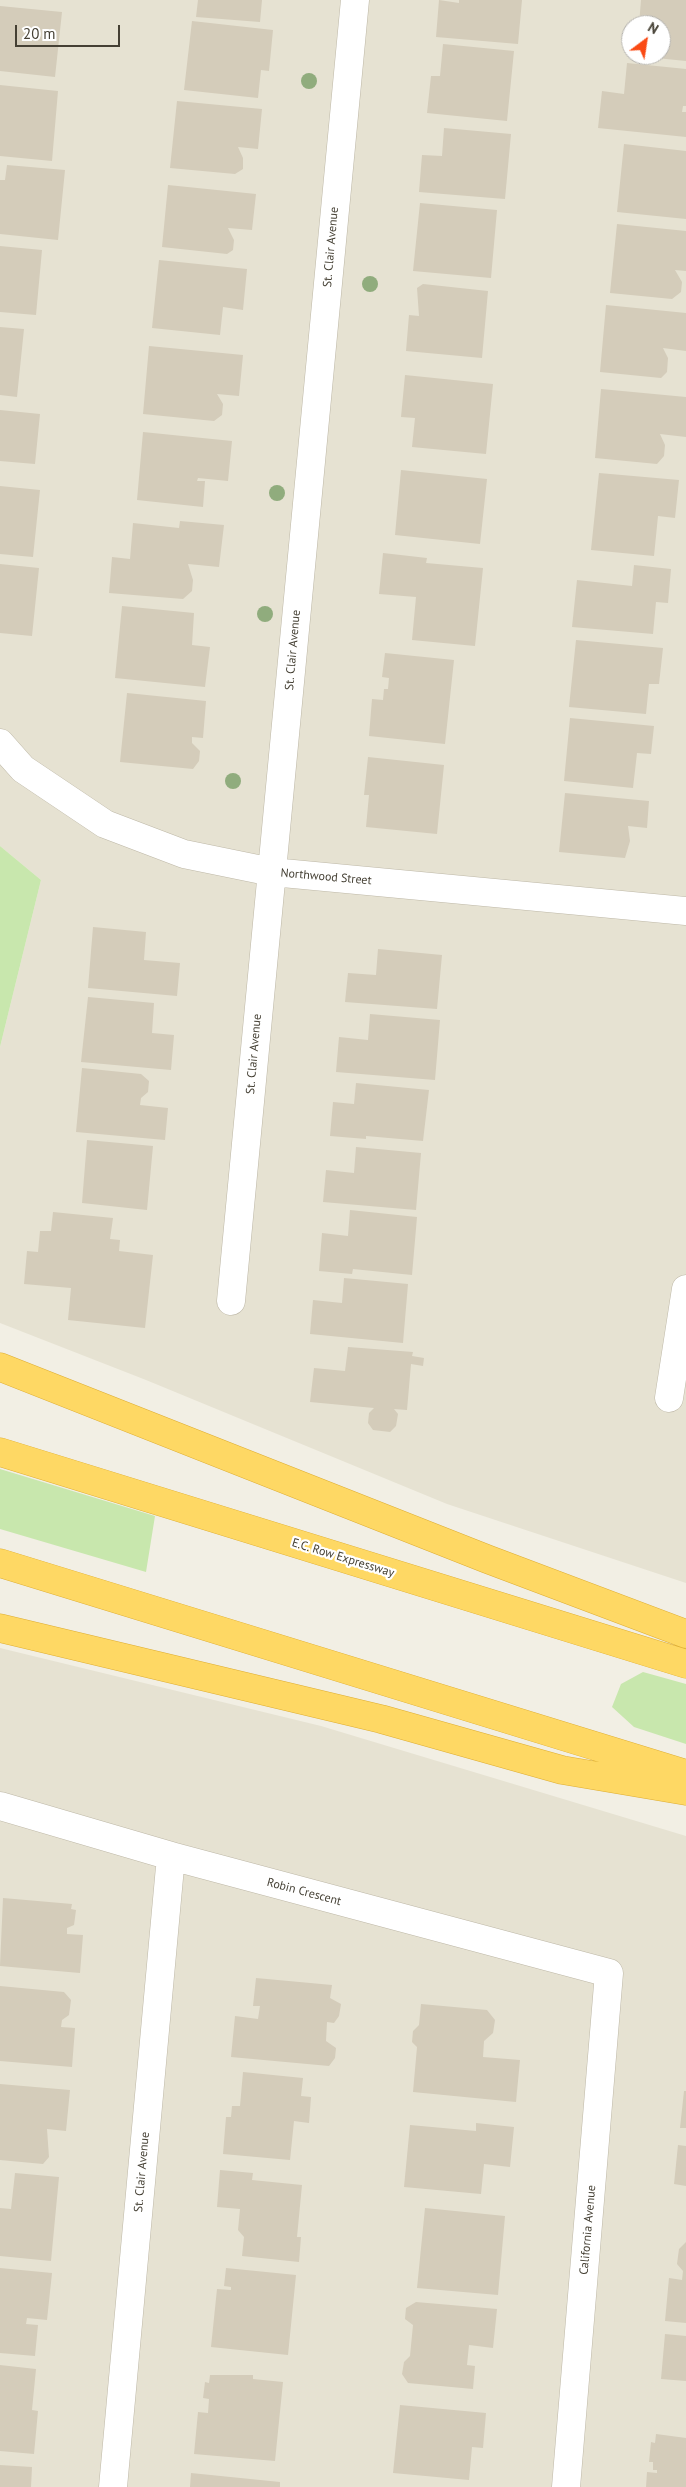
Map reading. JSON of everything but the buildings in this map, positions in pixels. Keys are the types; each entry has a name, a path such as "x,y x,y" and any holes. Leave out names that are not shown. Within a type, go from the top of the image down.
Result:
{"highway":[{"path":"0,1367 441,1541 686,1634"},
{"name":"E.C. Row Expressway","path":"0,1452 686,1664"},
{"path":"0,1563 686,1774"},
{"path":"0,1628 381,1719 562,1770 686,1791"}],"street":[{"name":"St. Clair Avenue","path":"231,1301 355,0"},
{"name":"Northwood Street","path":"0,743 23,769 105,824 184,854 272,872 686,911"},
{"path":"669,1398 686,1289"},
{"name":"Robin Crescent","path":"0,1806 171,1856 609,1973"},
{"name":"St. Clair Avenue","path":"113,2487 171,1856"},
{"name":"California Avenue","path":"566,2487 609,1973"}],"shaded area":[{"path":"0,0 686,0 686,1583 447,1504 146,1380 0,1323 0,1047 41,880 0,846"},
{"path":"0,1648 321,1726 686,1836 686,2487 0,2487"}],"green space":[{"path":"0,846 41,880 0,1047"},
{"path":"0,1469 155,1516 146,1572 0,1529"},
{"path":"643,1672 686,1684 686,1744 634,1727 612,1707 621,1684"}]}
